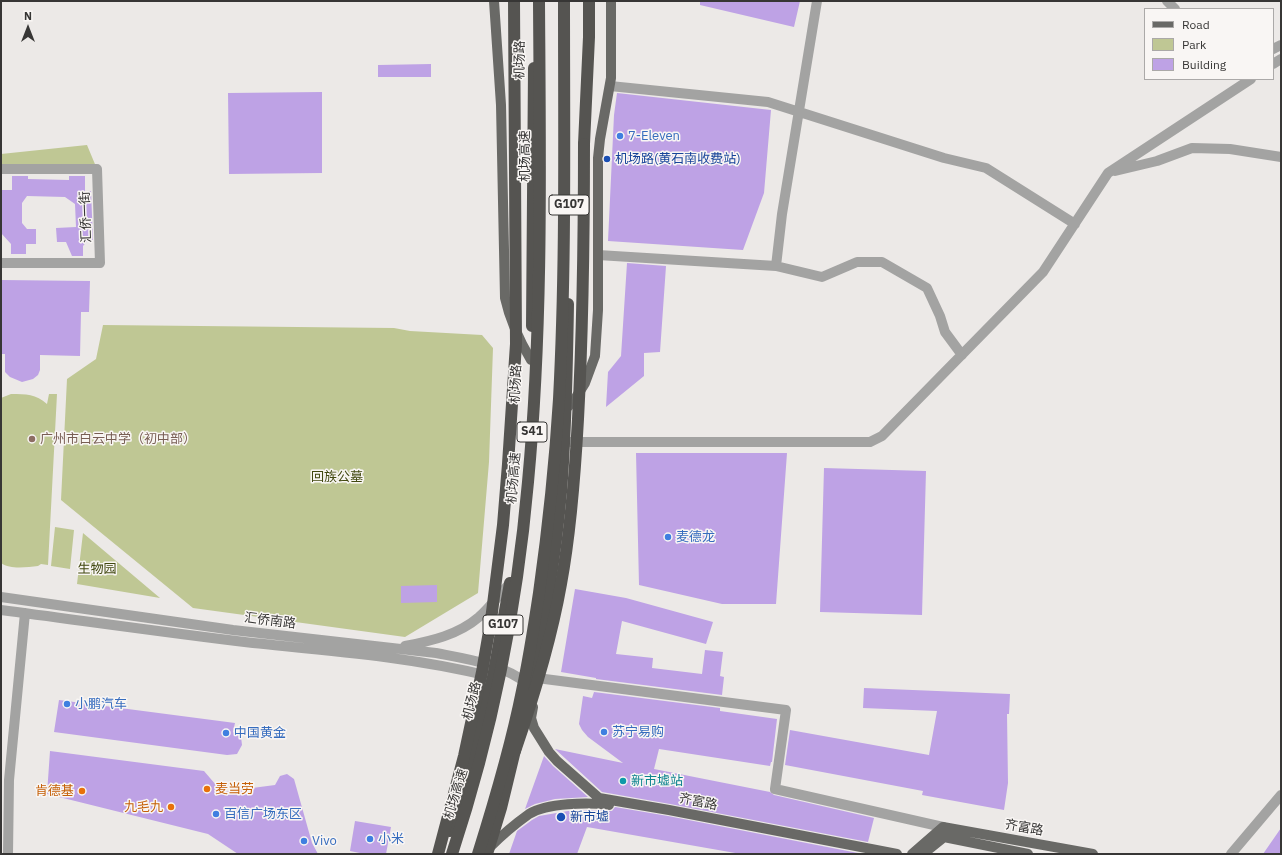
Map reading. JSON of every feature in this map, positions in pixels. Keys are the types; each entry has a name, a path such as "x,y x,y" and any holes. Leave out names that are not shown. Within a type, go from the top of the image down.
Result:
{"highway":[{"path":"443,854 482,672 498,569 508,464 516,344 514,1"},
{"name":"机场路","path":"443,854 467,775 494,672 510,583 525,460 531,360 535,1"},
{"name":"机场高速","path":"443,854 476,777 496,694 513,606 528,489 535,392 538,303 540,191 539,1"},
{"name":"S41","path":"483,853 525,678 544,559 553,473 559,399 563,292 564,1"},
{"name":"G107","path":"566,409 569,264 569,1"},
{"path":"483,853 538,682 554,621 566,551 574,479 582,358 584,144 589,37 589,1"},
{"path":"483,853 508,778 534,682 536,656 546,611 559,512 566,409"}],"main road":[{"path":"494,1 500,105 505,298 511,324 520,343 531,360"},
{"path":"566,409 586,383 595,356 598,310 598,158 611,78 611,1"},
{"name":"齐富路","path":"534,682 531,718 534,728 553,756 599,798 897,854"},
{"name":"齐富路","path":"483,853 504,834 531,814 552,807 600,804 665,813 871,854"},
{"path":"912,854 943,827"},
{"name":"齐富路","path":"943,827 1093,854"},
{"path":"923,854 944,837"},
{"name":"齐富路","path":"944,837 1028,854"}],"street":[{"path":"776,266 782,214 818,1"},
{"path":"564,442 870,442 882,436 1043,272 1108,173 1249,80"},
{"path":"610,86 768,102 944,158 986,168 1075,224"},
{"path":"1108,173 1157,161 1192,148 1230,149 1281,157"},
{"name":"汇侨一街","path":"1,169 98,169 100,262 1,262"},
{"path":"598,255 776,266 822,277 857,262 882,262 926,288 940,316 945,332 962,355"},
{"path":"398,648 440,638 467,626 483,613 510,583"},
{"name":"汇侨南路","path":"1,597 218,628 398,648 465,658 494,672 534,682"},
{"path":"58,618 59,605"},
{"name":"汇侨南路","path":"1,610 212,638 394,658 452,668 494,672"},
{"path":"8,854 4,816 9,780 25,613"},
{"path":"534,682 786,710 775,789 943,827 944,837"},
{"path":"1231,854 1281,795"}],"green space":[{"path":"87,145 97,169 1,169 1,154"},
{"name":"回族公墓","path":"103,325 394,328 410,331 482,335 493,348 489,462 478,593 405,637 193,608 61,500 67,379 96,359"},
{"path":"11,394 30,395 39,398 47,404 49,394 57,394 48,565 41,564 38,566 19,568 9,567 1,563 1,398"},
{"path":"55,527 74,530 70,569 51,566"},
{"name":"生物园","path":"83,533 160,598 77,584"}],"building":[{"path":"700,1 800,1 794,27 700,5"},
{"path":"431,64 431,77 378,77 378,65"},
{"path":"322,92 322,173 229,174 228,93"},
{"path":"617,93 771,110 764,193 743,250 608,241 614,115"},
{"path":"12,176 28,176 28,179 69,180 69,176 85,176 85,193 91,191 93,240 88,240 83,246 83,256 72,256 66,242 57,242 56,228 76,227 75,204 65,197 27,196 22,203 22,223 27,229 36,229 36,244 26,244 26,254 11,254 11,244 1,233 1,190 12,190"},
{"path":"627,263 666,266 660,352 644,353 644,376 606,407 608,372 621,356"},
{"path":"1,280 90,281 89,312 81,312 80,356 40,355 40,370 38,375 33,379 22,382 10,377 5,372 5,354 1,354"},
{"path":"636,453 787,453 776,604 722,604 639,585"},
{"path":"824,468 926,471 922,615 820,612"},
{"path":"437,585 437,602 401,603 401,586"},
{"path":"575,589 626,598 713,622 706,644 622,621 616,654 653,658 652,668 702,674 705,650 723,652 720,676 724,677 722,695 596,679 561,672"},
{"path":"864,688 1010,694 1009,714 1007,714 1008,783 1004,810 922,795 923,791 785,765 790,730 929,755 937,711 863,708"},
{"path":"594,692 720,708 720,711 777,719 772,762 770,766 659,749 654,769 770,792 774,795 874,818 868,842 602,792 555,749 623,763 588,737 579,724 583,696 592,698"},
{"path":"59,700 235,723 233,732 241,737 242,745 237,754 227,755 54,732"},
{"name":"百信广场东区","path":"50,751 204,771 222,792 275,785 280,776 287,774 294,779 312,843 318,854 238,854 208,834 47,794"},
{"path":"544,756 588,797 555,799 535,804 525,809"},
{"path":"615,807 863,854 741,854 587,827 577,854 509,854 517,831 539,816 568,811 612,811"},
{"name":"小米","path":"355,821 391,827 386,854 365,854 350,851"},
{"path":"1281,828 1281,854 1263,854"}],"place":[{"name":"7-Eleven","path":"620,136"},
{"name":"机场路(黄石南收费站)","path":"607,159"},
{"name":"广州市白云中学（初中部）","path":"32,439"},
{"name":"麦德龙","path":"668,537"},
{"name":"小鹏汽车","path":"67,704"},
{"name":"苏宁易购","path":"604,732"},
{"name":"中国黄金","path":"226,733"},
{"name":"新市墟站","path":"623,781"},
{"name":"麦当劳","path":"207,789"},
{"name":"肯德基","path":"82,791"},
{"name":"九毛九","path":"171,807"},
{"name":"百信广场东区","path":"216,814"},
{"name":"新市墟","path":"561,817"},
{"name":"小米","path":"370,839"},
{"name":"Vivo","path":"304,841"}]}
